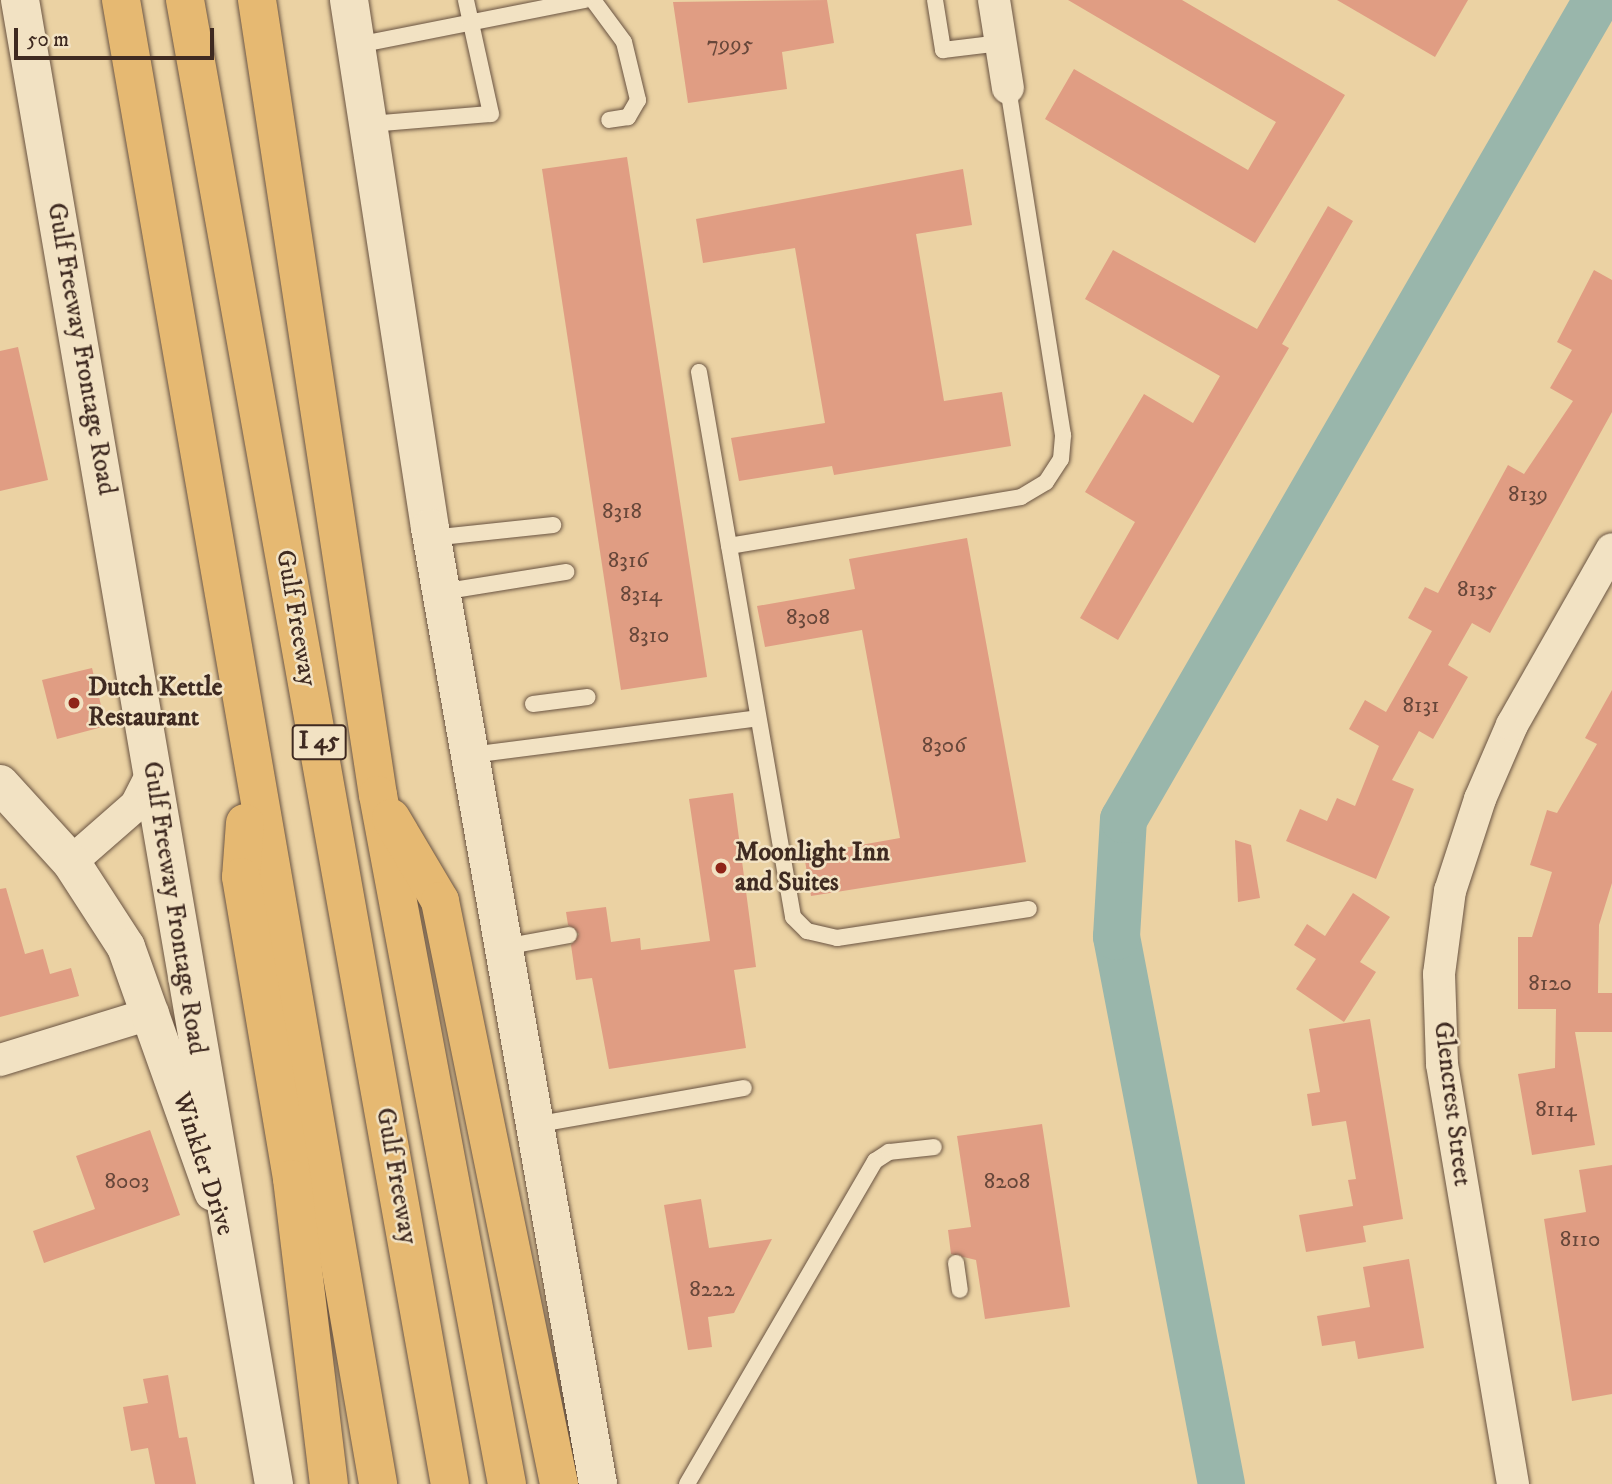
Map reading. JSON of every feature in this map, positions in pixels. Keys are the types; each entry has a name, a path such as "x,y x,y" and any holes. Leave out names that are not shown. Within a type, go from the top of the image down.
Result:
{"highway":[{"path":"121,0 248,758 377,1484"},
{"name":"Gulf Freeway","path":"185,0 450,1484"},
{"name":"Gulf Freeway","path":"257,0 377,795 507,1484"},
{"path":"248,758 241,877 292,1179 329,1484"},
{"path":"377,795 440,901 559,1484"}],"main road":[{"name":"Gulf Freeway Frontage Road","path":"20,0 274,1484"},
{"path":"349,0 431,538 598,1484"},
{"name":"Winkler Drive","path":"0,784 71,862 126,947 153,1013 236,1261"}],"street":[{"path":"994,0 1008,88"},
{"name":"Glencrest Street","path":"1513,1484 1442,1064 1439,975 1450,891 1480,799 1512,725 1612,549"},
{"path":"71,862 136,805 152,773"},
{"path":"0,1060 153,1013"}],"lane":[{"path":"369,124 491,114 466,0"},
{"path":"357,45 585,0"},
{"path":"593,0 624,42 638,100 628,117 609,120"},
{"path":"935,0 943,50 1001,43"},
{"path":"729,547 1021,497 1046,482 1061,459 1063,435 1008,88"},
{"path":"699,372 793,917 807,931 837,938 1029,909"},
{"path":"431,538 553,525"},
{"path":"441,592 566,572"},
{"path":"533,704 588,697"},
{"path":"471,755 758,718"},
{"path":"504,947 569,935"},
{"path":"534,1125 744,1087"},
{"path":"687,1484 875,1161 889,1152 934,1147"},
{"path":"956,1263 960,1290"}],"building":[{"path":"827,0 834,43 782,52 787,89 688,103 673,2"},
{"path":"1068,0 1182,0 1345,95 1255,243 1045,119 1074,69 1248,170 1276,122"},
{"path":"1337,0 1468,0 1435,57"},
{"path":"627,157 707,677 621,690 542,169"},
{"path":"963,169 972,225 916,234 944,401 1002,392 1011,446 834,475 832,466 739,481 731,438 825,423 795,248 703,263 696,219"},
{"path":"1328,206 1353,221 1282,344 1289,348 1118,640 1080,618 1135,522 1085,492 1144,394 1193,423 1220,376 1085,299 1113,250 1257,329"},
{"path":"1594,270 1612,280 1612,412 1490,633 1472,623 1448,665 1468,677 1433,739 1419,731 1392,780 1414,789 1376,879 1286,841 1300,809 1327,821 1337,798 1355,806 1379,746 1349,729 1365,700 1386,712 1432,631 1408,618 1425,587 1438,593 1508,465 1524,474 1573,401 1550,388 1572,350 1557,342"},
{"path":"18,347 48,480 0,491 0,351"},
{"path":"967,538 1026,862 811,896 804,855 900,838 862,630 765,647 757,606 855,589 849,559"},
{"name":"Dutch Kettle Restaurant","path":"92,668 106,726 57,739 42,680"},
{"path":"1612,690 1612,883 1599,925 1598,993 1612,993 1612,1032 1575,1032 1595,1145 1532,1155 1518,1074 1555,1068 1556,1009 1518,1009 1518,937 1532,937 1552,872 1530,865 1547,810 1557,813 1597,744 1585,738"},
{"name":"Moonlight Inn and Suites","path":"733,793 756,967 734,970 746,1048 609,1069 592,978 576,980 571,945 579,934 568,925 566,912 606,907 611,942 640,938 641,950 710,941 689,799"},
{"path":"1235,840 1251,845 1260,898 1238,902"},
{"path":"6,888 25,954 43,949 50,974 71,968 79,996 0,1017 0,889"},
{"path":"1353,893 1390,917 1360,962 1376,972 1344,1022 1296,989 1316,959 1294,945 1307,924 1325,936"},
{"path":"1370,1019 1403,1219 1363,1226 1366,1242 1306,1252 1299,1215 1353,1206 1348,1180 1356,1179 1346,1121 1312,1126 1307,1094 1320,1092 1309,1029"},
{"path":"1042,1124 1070,1307 985,1319 976,1260 951,1254 948,1230 971,1227 957,1136"},
{"path":"150,1130 180,1215 44,1263 33,1231 95,1209 76,1156"},
{"path":"1612,1165 1612,1394 1572,1401 1544,1219 1586,1212 1579,1170"},
{"path":"701,1199 709,1248 772,1239 734,1313 708,1317 712,1347 688,1350 664,1205"},
{"path":"1409,1259 1424,1348 1358,1359 1355,1341 1322,1346 1317,1316 1370,1307 1363,1267"},
{"path":"168,1375 179,1438 187,1437 196,1484 155,1484 148,1448 131,1451 123,1407 148,1403 143,1379"}],"waterway":[{"path":"1221,1484 1116,936 1123,819 1596,0"}],"place":[{"name":"Dutch Kettle Restaurant","path":"74,703"},
{"name":"Moonlight Inn and Suites","path":"721,868"}]}
